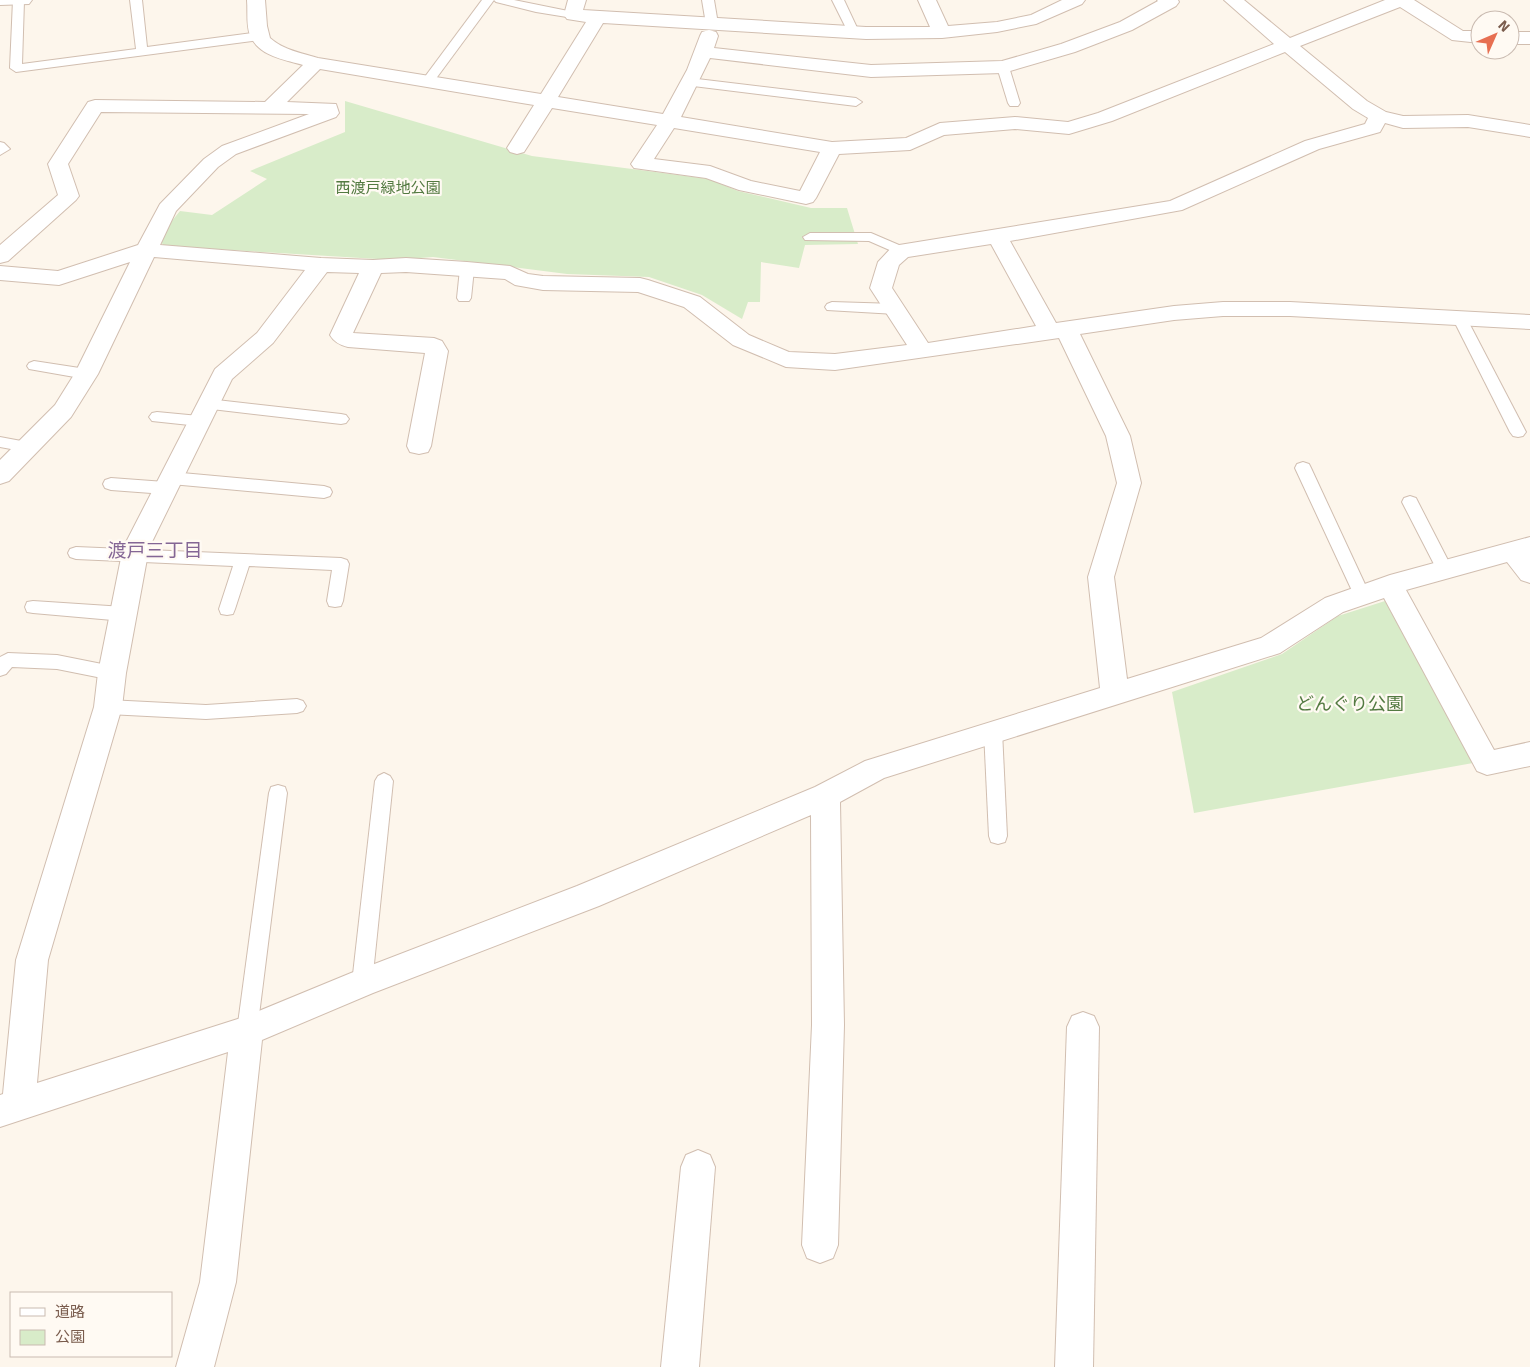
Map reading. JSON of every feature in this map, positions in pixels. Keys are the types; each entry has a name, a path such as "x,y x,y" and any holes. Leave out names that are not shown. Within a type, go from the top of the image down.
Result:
{"street":[{"path":"256,0 259,36 264,45 316,62 832,148 910,144 940,129 1014,123 1070,128 1106,117 1401,0 1459,36 1470,37"},
{"path":"927,0 942,32"},
{"path":"1003,50 1031,13 1076,0"},
{"path":"704,52 871,71 1003,50 1068,48 1126,26 1170,2 1166,0"},
{"path":"1233,0 1360,105 1379,116 1403,122 1468,121 1530,131"},
{"path":"575,7 598,17 853,32 942,32 1003,50"},
{"path":"517,148 598,17"},
{"path":"712,24 704,52 669,122 641,164 710,172 746,186 806,198 832,148"},
{"path":"272,106 316,62"},
{"path":"0,256 69,196 58,164 95,106 272,106 329,108 330,113 229,150 211,163 167,208 86,374 62,411 0,475"},
{"path":"922,352 881,288 889,262 901,251 997,237 1175,206 1312,145 1373,128 1379,116"},
{"path":"997,237 1058,331 1118,436 1129,482 1101,577 1115,694"},
{"path":"0,272 59,278 146,250 320,265 373,267 406,265 467,269 510,273 523,280 542,283 640,286 692,302 741,340 786,359 835,362 922,352 1174,313 1223,309 1290,309 1530,322"},
{"path":"320,265 265,338 223,375 136,548 112,672 108,707 32,960 9,1108 247,1031 362,983 588,896 825,796 875,769 1270,646 1334,605 1390,585 1445,570 1524,557"},
{"path":"373,267 341,335 348,340 434,346 437,351 419,446"},
{"path":"1390,585 1487,763 1530,754"},
{"path":"820,1245 828,1025 825,796"},
{"path":"1074,1367 1084,1027"},
{"path":"194,1367 218,1282 247,1031"},
{"path":"680,1367 698,1167"}],"lane":[{"path":"136,0 142,50"},
{"path":"428,81 488,0"},
{"path":"500,0 536,10 575,7"},
{"path":"708,0 712,24"},
{"path":"838,0 853,32"},
{"path":"0,8 15,2 16,68 259,36"},
{"path":"1003,50 1014,103"},
{"path":"689,82 856,102"},
{"path":"0,146 4,149 0,151"},
{"path":"810,237 871,237 901,251"},
{"path":"464,298 467,269"},
{"path":"832,308 896,309"},
{"path":"1460,319 1518,432"},
{"path":"34,366 86,374"},
{"path":"157,417 203,413 341,419"},
{"path":"0,442 27,447"},
{"path":"1303,468 1362,595"},
{"path":"111,484 168,483 324,492"},
{"path":"1410,502 1445,570"},
{"path":"76,553 341,564 335,601"},
{"path":"226,609 243,560"},
{"path":"33,607 124,614"},
{"path":"0,670 8,660 57,662 112,672"},
{"path":"108,707 206,712 298,706"},
{"path":"993,731 998,836"},
{"path":"362,983 384,781"},
{"path":"247,1031 278,793"}],"green space":[{"name":"西渡戸緑地公園","path":"345,101 532,156 709,179 738,191 811,208 847,208 858,244 805,245 799,268 761,262 760,302 748,302 742,319 702,295 649,277 567,274 433,257 394,260 164,246 158,238 180,211 212,215 267,179 250,171 345,132"},
{"name":"どんぐり公園","path":"1385,601 1473,763 1194,813 1172,692 1282,654 1338,616"}],"district":[{"name":"渡戸三丁目","path":"155,550"}]}
